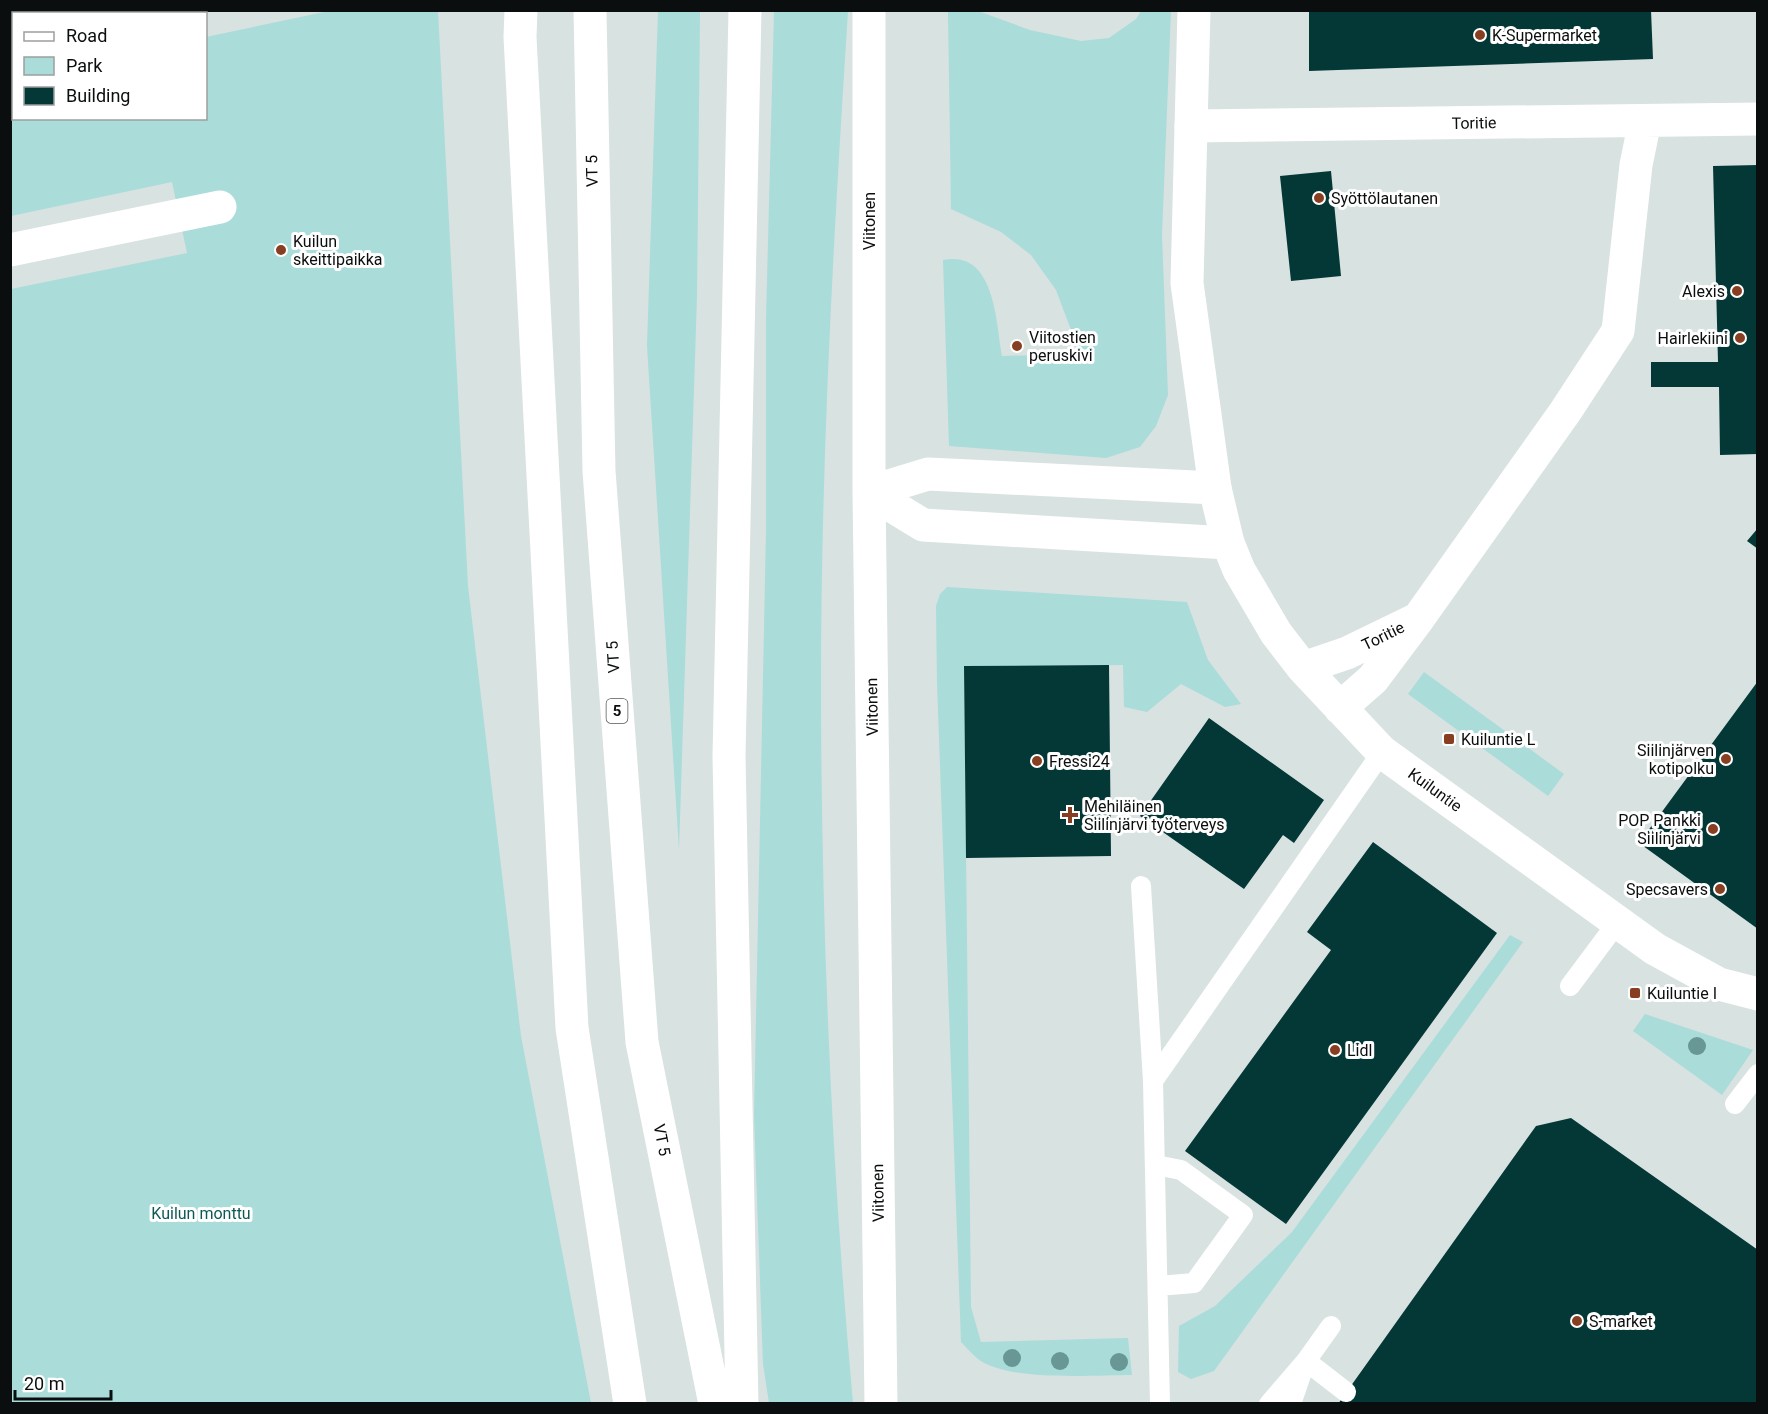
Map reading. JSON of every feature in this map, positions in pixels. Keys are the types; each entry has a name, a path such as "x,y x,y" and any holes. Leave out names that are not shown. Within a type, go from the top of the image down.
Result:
{"main road":[{"name":"VT 5","path":"590,10 599,471 642,1042 715,1404"},
{"path":"742,1404 729,756 745,10"},
{"name":"Viitonen","path":"869,10 869,492 881,1404"},
{"name":"Kuiluntie","path":"1194,10 1187,283 1215,488 1228,543 1239,570 1276,633 1304,668 1382,752 1655,949 1719,984 1758,994"},
{"path":"519,19 572,1028 630,1404"},
{"name":"Toritie","path":"1191,126 1758,119"},
{"path":"1418,619 1565,412 1618,331 1636,165 1645,120"},
{"path":"10,250 220,207"},
{"path":"869,492 928,474 1215,488"},
{"path":"869,492 922,525 1228,543"},
{"name":"Toritie","path":"1304,668 1347,653 1418,619"},
{"name":"Toritie","path":"1340,708 1373,679 1418,619"}],"lane":[{"path":"1153,1081 1382,752"},
{"path":"1141,886 1153,1081 1160,1404"},
{"path":"1570,986 1617,923"},
{"path":"1735,1104 1758,1074"},
{"path":"1155,1165 1181,1170 1243,1215 1194,1283 1158,1287"},
{"path":"1269,1404 1306,1361 1331,1326"},
{"path":"1306,1361 1347,1392"},
{"path":"1291,1404 1306,1361"}],"green space":[{"name":"Kuilun monttu","path":"329,11 438,11 468,586 521,1036 591,1403 11,1403 11,289 187,253 172,182 11,216 10,78 12,77 12,120 207,120 207,37"},
{"path":"658,11 700,11 697,296 679,850 647,346"},
{"path":"774,11 848,11 828,361 821,711 823,884 834,1144 853,1403 769,1403 763,1364 754,1115 766,530 766,319"},
{"path":"948,11 978,11 1030,30 1081,41 1109,38 1136,19 1141,11 1171,11 1162,235 1168,395 1156,426 1140,447 1106,458 949,446 943,260 960,260 973,266 983,277 990,291 1002,356 1080,354 1056,290 1031,255 1001,232 951,209"},
{"path":"947,587 1187,602 1208,660 1241,704 1225,707 1181,684 1147,712 1124,707 1123,665 964,667 971,1307 981,1342 1128,1338 1132,1375 1052,1376 1010,1371 978,1359 961,1342 937,683 936,606 940,594"},
{"path":"1424,672 1564,774 1548,796 1408,694"},
{"path":"1510,935 1523,942 1214,1371 1191,1379 1178,1372 1179,1326 1215,1306 1292,1232"},
{"path":"1645,1014 1753,1050 1722,1095 1633,1031"}],"building":[{"name":"K-Supermarket","path":"1309,10 1651,10 1653,59 1309,71"},
{"name":"Alexis","path":"1758,165 1758,454 1720,455 1719,387 1651,387 1651,362 1718,362 1713,166"},
{"path":"1331,171 1341,276 1291,281 1280,176"},
{"path":"1758,528 1758,549 1747,541"},
{"name":"Fressi24","path":"1109,665 1111,856 966,858 964,666"},
{"path":"1758,681 1758,929 1639,843"},
{"path":"1209,718 1324,800 1294,843 1283,835 1244,889 1140,816"},
{"name":"Lidl","path":"1373,842 1497,933 1286,1224 1185,1151 1331,950 1307,932"},
{"name":"S-market","path":"1571,1118 1758,1250 1758,1404 1338,1404 1536,1126"}],"place":[{"name":"K-Supermarket","path":"1480,35"},
{"name":"Syöttölautanen","path":"1319,198"},
{"name":"Kuilun skeittipaikka","path":"281,250"},
{"name":"Alexis","path":"1737,291"},
{"name":"Hairlekiini","path":"1740,338"},
{"name":"Viitostien peruskivi","path":"1017,346"},
{"name":"Kuiluntie L","path":"1449,739"},
{"name":"Siilinjärven kotipolku","path":"1726,759"},
{"name":"Fressi24","path":"1037,761"},
{"name":"Mehiläinen Siilinjärvi työterveys","path":"1070,815"},
{"name":"POP Pankki Siilinjärvi","path":"1713,829"},
{"name":"Specsavers","path":"1720,889"},
{"name":"Kuiluntie I","path":"1635,993"},
{"name":"Lidl","path":"1335,1050"},
{"name":"S-market","path":"1577,1321"}]}
